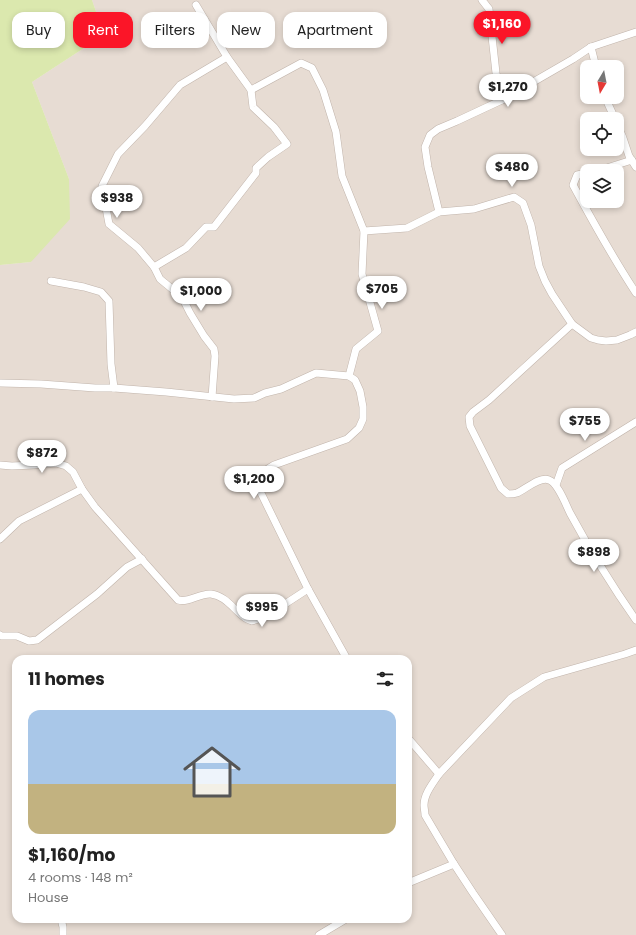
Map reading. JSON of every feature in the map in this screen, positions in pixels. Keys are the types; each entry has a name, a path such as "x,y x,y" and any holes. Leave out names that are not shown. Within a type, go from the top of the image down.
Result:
{"street":[{"path":"482,0 489,9 496,73 502,100"},
{"path":"154,267 186,248 206,227 214,228 256,173 256,168 268,157 287,144 274,127 253,107 251,90 227,57 196,5"},
{"path":"439,212 424,147 430,135 438,129 502,100 591,47 636,32"},
{"path":"591,47 594,60"},
{"path":"212,397 214,349 190,313 182,297 160,280 154,267 138,248 109,224 102,186 118,154 145,126 180,85 227,57"},
{"path":"251,90 301,63 312,68 323,90 336,132 342,176 364,231 362,274 378,330 356,349 348,376"},
{"path":"624,141 629,156 634,164 624,166"},
{"path":"580,174 577,175 573,185 580,198"},
{"path":"364,231 407,228 439,212 474,209 514,197 524,203 531,225 539,266 552,294 572,324 591,338 598,340 617,340 636,332"},
{"path":"586,208 636,293"},
{"path":"50,282 84,287 101,292 109,301 111,364 114,388"},
{"path":"572,324 489,400 473,412 469,417 470,426 501,488 508,494 515,494 542,479 550,480 556,485 571,515 597,559 636,620"},
{"path":"0,383 114,388 234,399 254,398 265,393 281,389 316,373 348,376 355,380 360,391 363,407 363,419 359,428 347,438 274,465 263,472 258,482 260,490 308,589 344,655"},
{"path":"556,485 562,468 636,422"},
{"path":"0,465 12,466 56,463 66,466 73,472 82,489 95,507 178,600 182,601 208,594 220,596 244,617 252,621 265,617 308,589"},
{"path":"0,539 19,521 82,489"},
{"path":"0,635 17,636 29,641 37,640 97,594 127,567 142,559"},
{"path":"502,935 454,864 425,815 425,797 439,774 511,698 544,677 636,650"},
{"path":"412,743 439,774"},
{"path":"412,881 454,864"},
{"path":"62,923 63,935"},
{"path":"319,935 339,923"}],"shaded area":[{"path":"92,0 636,0 636,935 0,935 0,265 31,262 69,179 32,82 84,48 133,48 133,12 96,12"}],"green space":[{"path":"0,0 92,0 96,12 73,12 73,48 84,48 32,82 69,179 70,219 31,262 0,265"}]}
